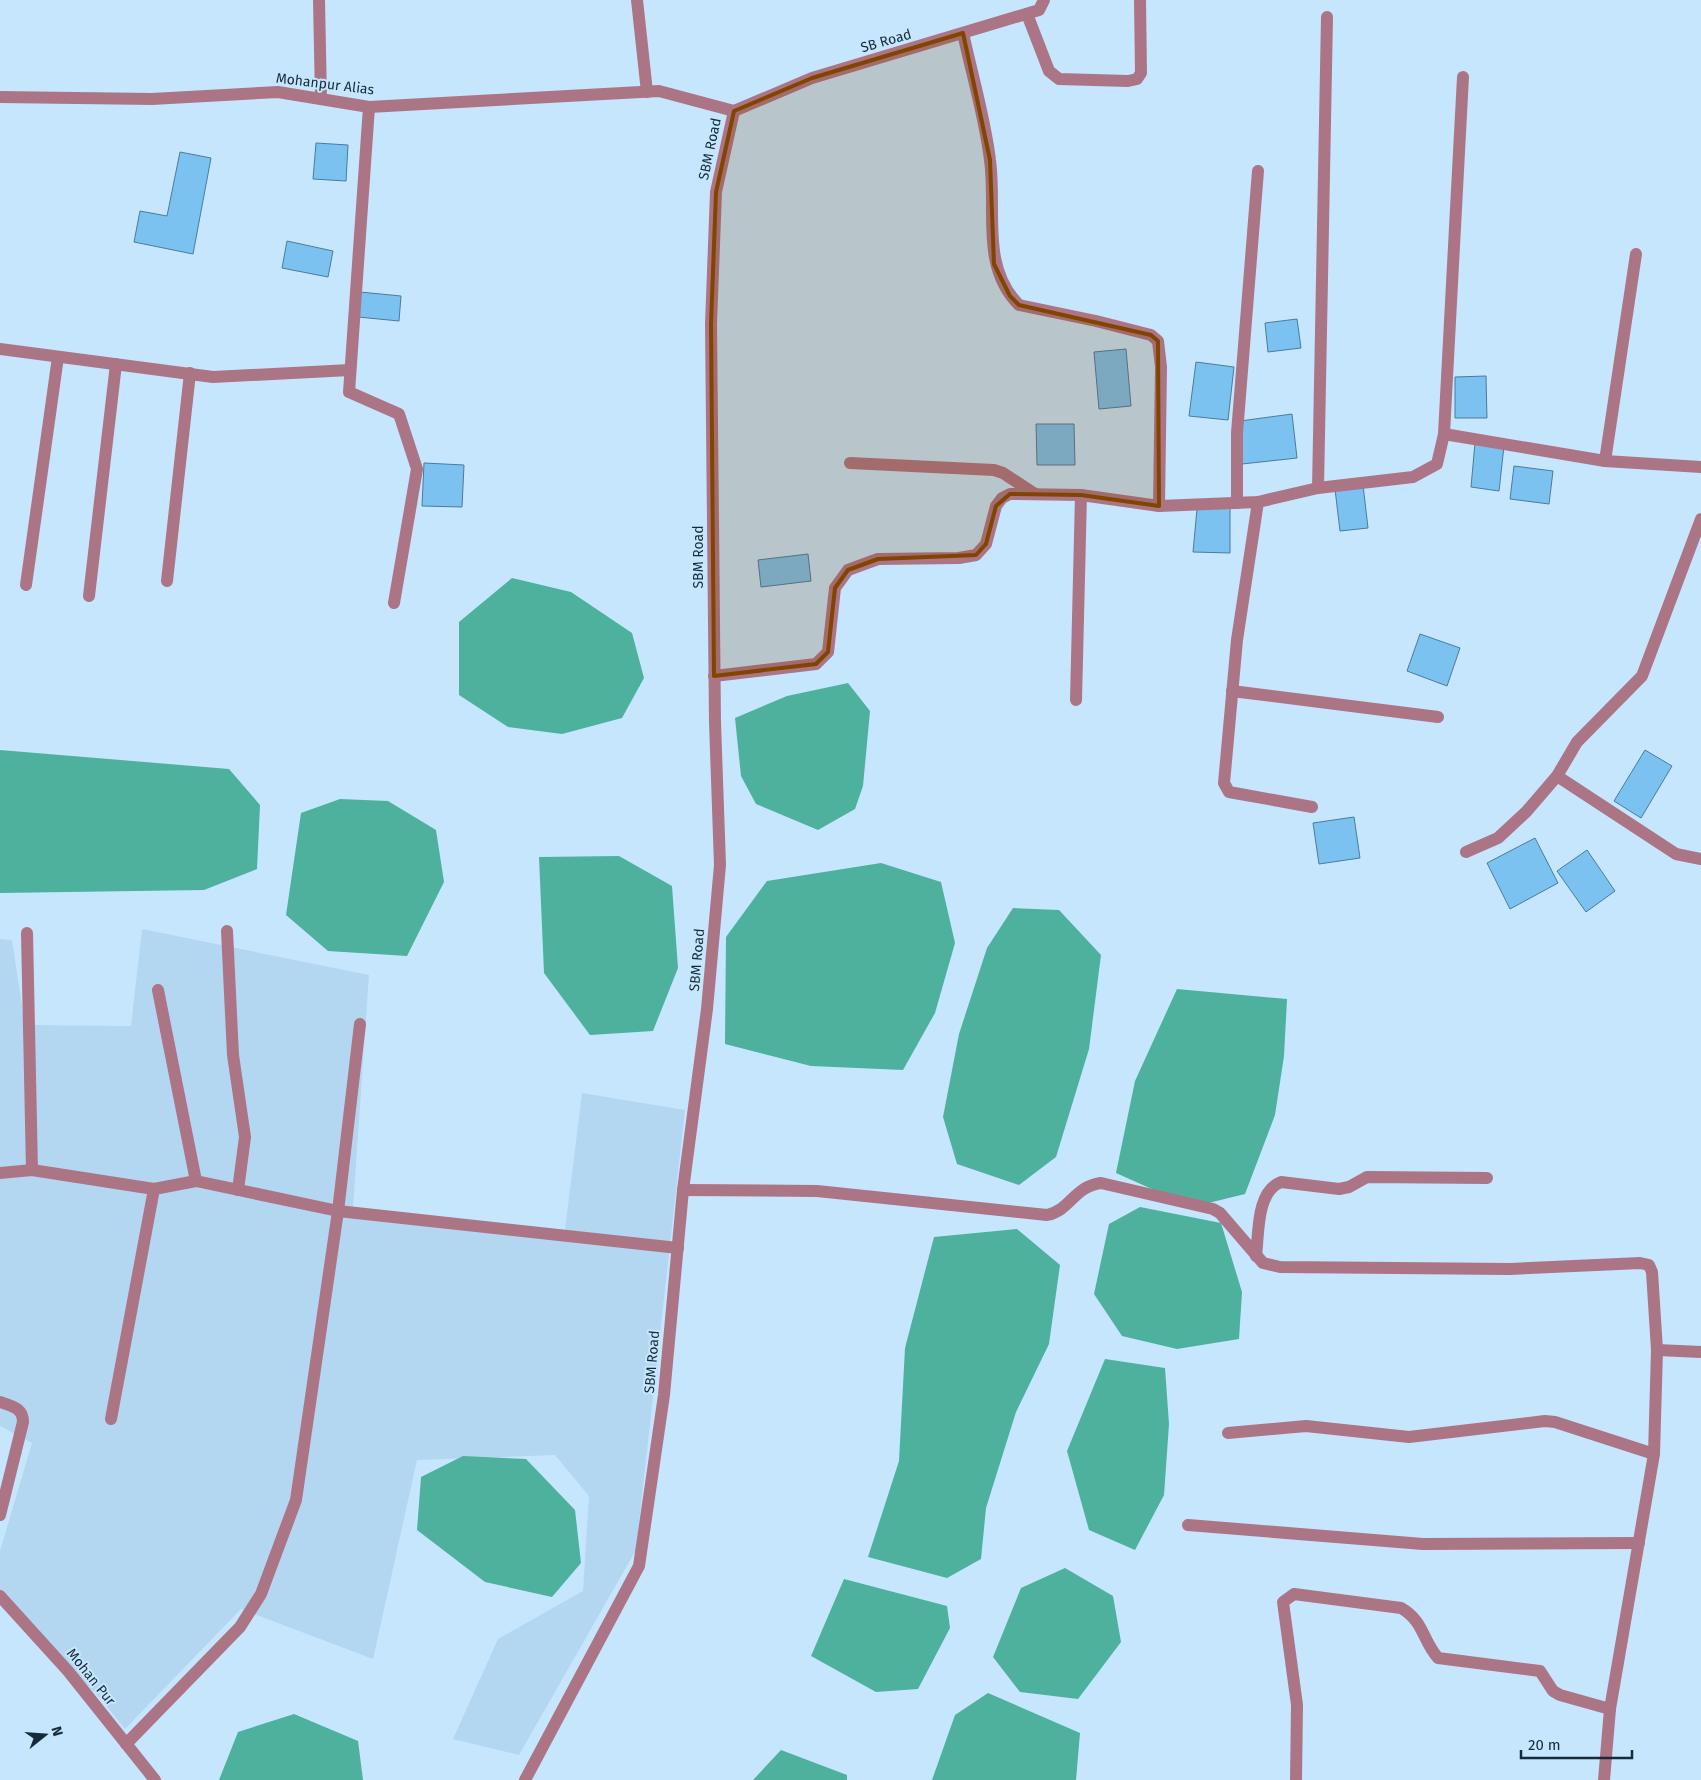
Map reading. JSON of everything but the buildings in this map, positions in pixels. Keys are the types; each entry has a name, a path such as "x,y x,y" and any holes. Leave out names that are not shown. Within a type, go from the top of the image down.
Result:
{"street":[{"path":"320,0 321,99"},
{"path":"637,0 647,92"},
{"name":"SB Road","path":"734,111 812,78 1039,10 1044,0"},
{"path":"1027,14 1048,72 1053,77 1059,79 1128,81 1137,79 1142,73 1140,0"},
{"path":"1318,488 1327,17"},
{"path":"963,33 990,160 994,264 1010,296 1019,305 1133,330 1151,335 1158,341 1161,367 1159,506"},
{"path":"714,676 816,664 828,652 835,588 848,570 878,559 959,558 976,555 986,544 996,506 1002,498 1010,494 1081,495 1159,506 1258,502 1318,488 1413,477 1437,464 1444,434 1463,77"},
{"name":"Mohanpur Alias","path":"0,97 152,99 278,92 369,107 660,91 734,111"},
{"path":"369,107 349,392 399,414 417,469 394,603"},
{"name":"SBM Road","path":"525,1780 639,1566 664,1395 683,1190 708,1009 720,866 714,676 712,324 715,202 734,111"},
{"path":"1237,503 1237,433 1258,171"},
{"path":"1605,461 1636,254"},
{"path":"0,349 213,377 350,370"},
{"path":"26,586 58,357"},
{"path":"89,596 116,364"},
{"path":"167,581 190,373"},
{"path":"1444,434 1605,461 1701,467"},
{"path":"850,463 994,470 1003,473 1035,494"},
{"path":"1076,700 1081,495"},
{"path":"1258,502 1237,640 1224,783 1229,792 1312,807"},
{"path":"1466,852 1498,838 1526,812 1557,776 1578,742 1642,676 1701,519"},
{"path":"1232,691 1438,717"},
{"path":"1557,776 1676,854 1701,859"},
{"path":"227,931 233,1055 245,1137 238,1190"},
{"path":"27,933 32,1170"},
{"path":"158,990 196,1181"},
{"path":"126,1744 240,1627 261,1594 296,1500 338,1211 360,1024"},
{"path":"0,1172 32,1170 154,1189 196,1181 338,1211 678,1248"},
{"path":"1256,1256 1262,1205 1269,1190 1281,1182 1339,1189 1349,1187 1367,1177 1487,1178"},
{"path":"683,1190 817,1191 1047,1215 1056,1213 1085,1186 1101,1182 1214,1209 1220,1213 1263,1263 1280,1268 1510,1268 1640,1262 1649,1265 1652,1272 1657,1350 1654,1454 1610,1709 1604,1780"},
{"path":"111,1419 154,1189"},
{"path":"1657,1350 1701,1352"},
{"path":"0,1402 18,1409 23,1415 23,1422 0,1515"},
{"path":"1228,1433 1294,1426 1409,1437 1545,1421 1555,1422 1654,1454"},
{"path":"1188,1525 1422,1544 1639,1543"},
{"path":"1296,1780 1297,1705 1283,1602 1294,1594 1401,1608 1413,1614 1421,1626 1428,1647 1438,1658 1540,1671 1554,1691 1560,1695 1610,1709"},
{"name":"Mohan Pur","path":"0,1596 68,1671 155,1780"}],"highlighted area":[{"path":"963,33 990,160 994,264 1010,296 1019,305 1151,335 1158,341 1159,506 1081,495 1010,494 996,506 986,544 976,555 878,559 848,570 835,588 828,652 816,664 714,676 711,324 716,192 734,111 812,78"}],"shaded area":[{"path":"512,578 571,592 632,633 644,678 622,718 562,734 508,727 459,695 459,622"},
{"path":"848,683 870,711 863,786 855,809 818,830 756,804 741,776 735,718 787,696"},
{"path":"0,750 229,769 260,805 257,869 204,890 0,893"},
{"path":"340,799 388,801 436,830 444,882 407,956 328,951 286,915 301,813"},
{"path":"619,856 672,886 678,968 653,1031 590,1035 544,973 539,857"},
{"path":"881,863 941,882 955,943 935,1013 903,1070 811,1066 725,1044 726,937 767,881"},
{"path":"1013,908 1059,910 1101,955 1089,1049 1056,1157 1019,1185 957,1164 943,1117 959,1034 987,948"},
{"path":"142,929 369,975 353,1208 564,1238 582,1093 685,1110 636,1550 519,1755 453,1739 498,1639 583,1591 589,1496 555,1455 417,1460 373,1659 241,1609 125,1729 100,1698 0,1596 0,1551 32,1443 0,1426 0,939 12,940 25,1025 131,1026"},
{"path":"1177,989 1287,999 1284,1056 1275,1115 1245,1194 1192,1207 1116,1173 1135,1081"},
{"path":"1140,1207 1221,1223 1242,1292 1239,1339 1177,1349 1122,1336 1094,1294 1109,1224"},
{"path":"1017,1229 1060,1265 1049,1344 1016,1412 986,1508 981,1559 947,1578 868,1557 899,1461 905,1348 934,1237"},
{"path":"1105,1359 1165,1368 1169,1424 1164,1495 1135,1550 1089,1530 1067,1451"},
{"path":"463,1456 526,1459 575,1510 581,1563 552,1597 485,1582 417,1530 421,1477"},
{"path":"1065,1568 1113,1596 1121,1642 1078,1699 1020,1692 993,1657 1021,1588"},
{"path":"844,1579 947,1606 950,1628 918,1689 876,1692 811,1656"},
{"path":"988,1693 1080,1733 1076,1780 932,1780 955,1715"},
{"path":"294,1714 358,1741 363,1780 219,1780 238,1732"},
{"path":"781,1750 847,1775 847,1780 753,1780"}]}
